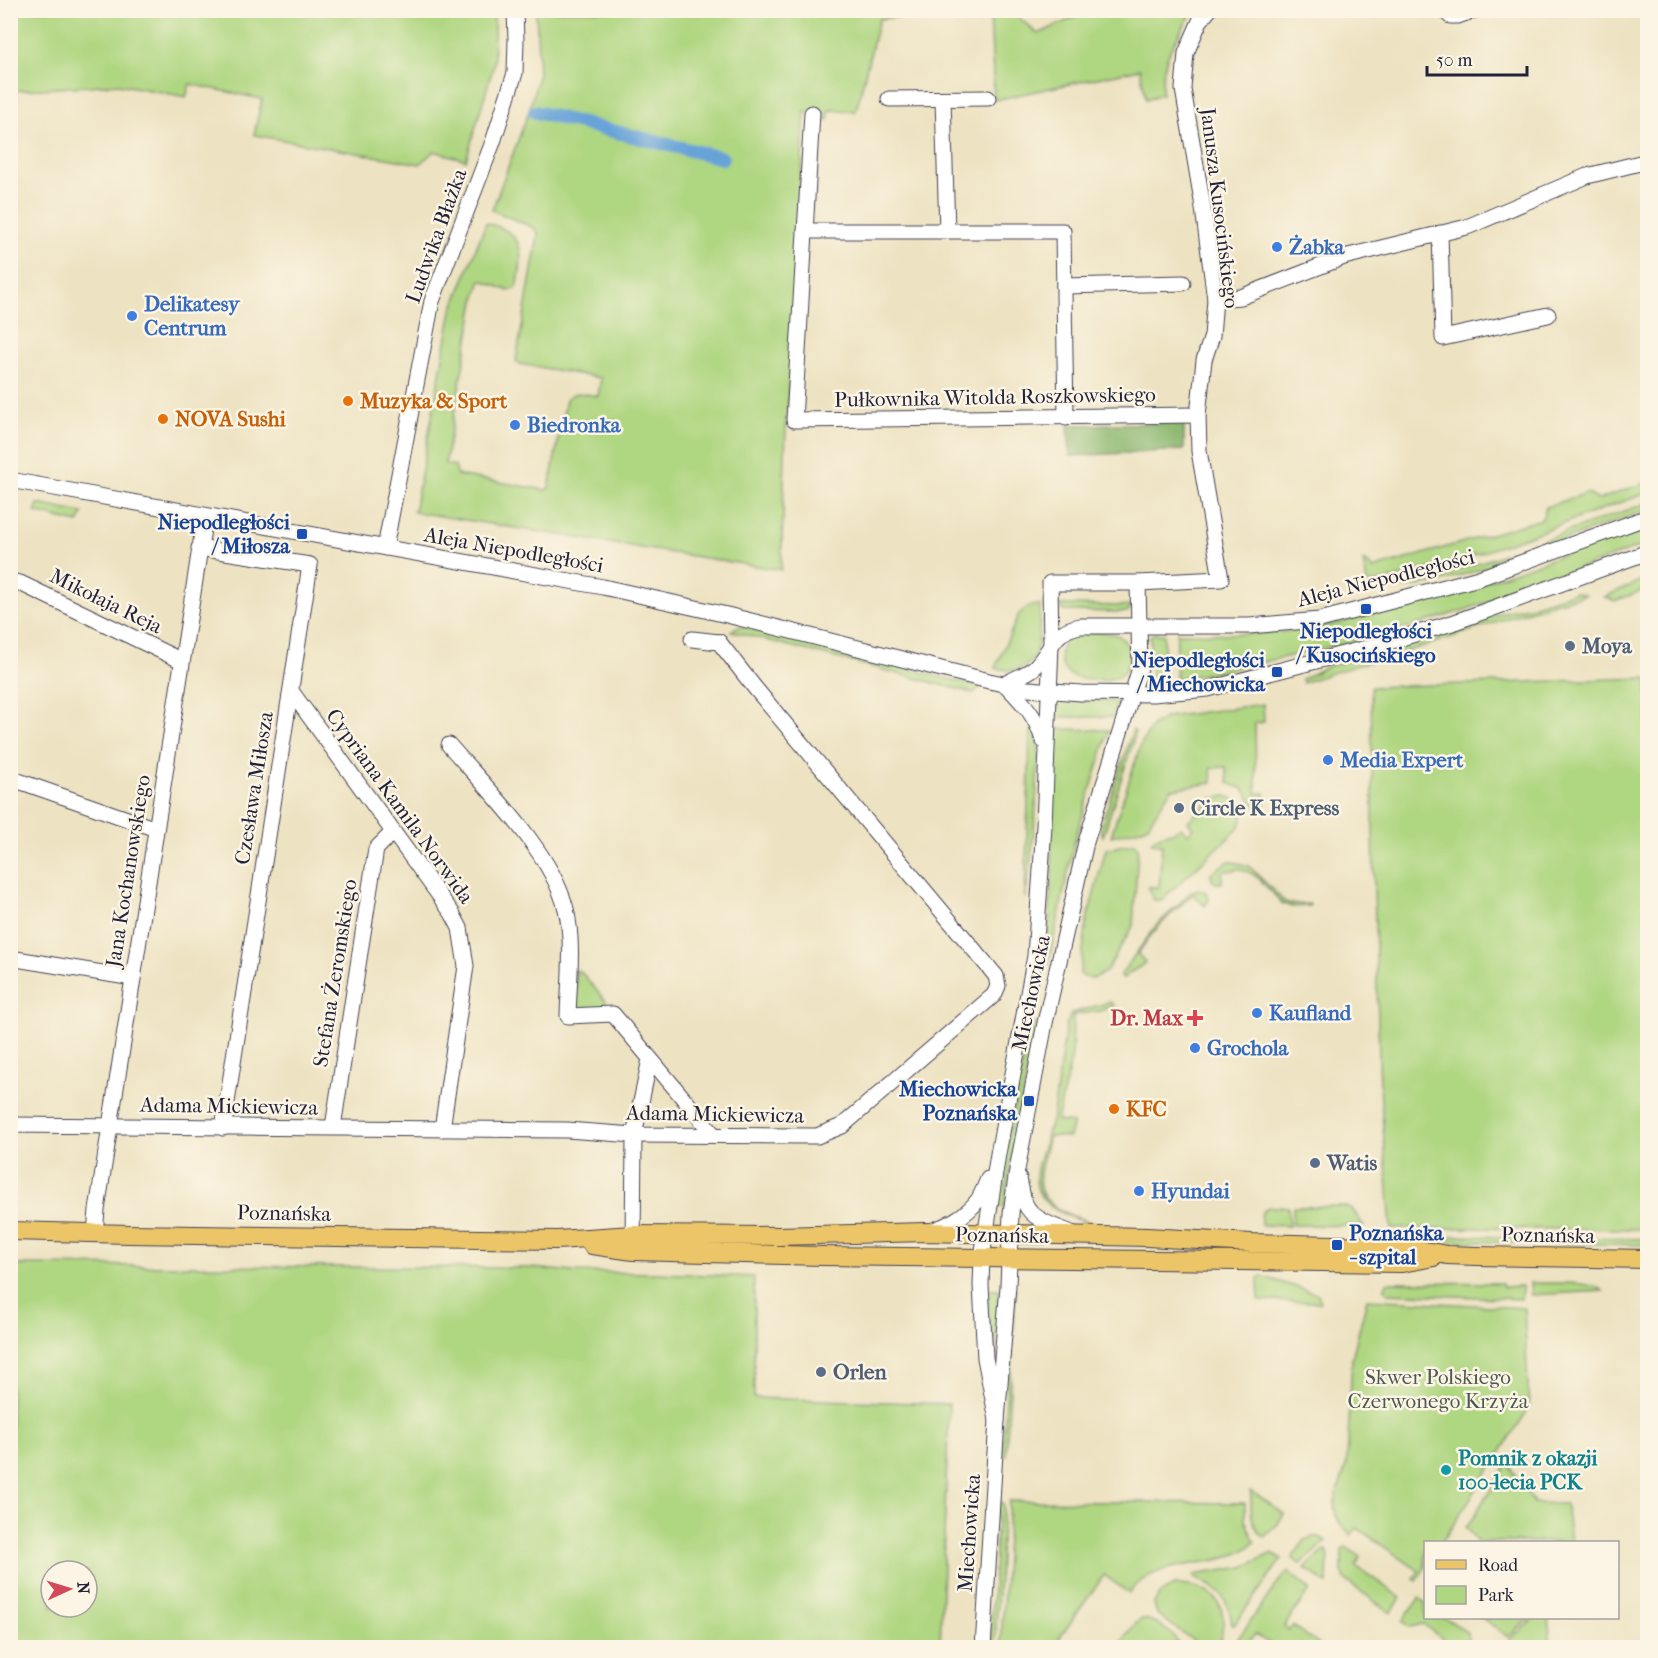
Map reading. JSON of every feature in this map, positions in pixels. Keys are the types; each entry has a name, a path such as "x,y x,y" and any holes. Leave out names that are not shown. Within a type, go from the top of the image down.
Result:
{"main road":[{"name":"Poznańska","path":"10,1231 556,1240 822,1256 1402,1263 1447,1255"},
{"name":"Poznańska","path":"633,1243 925,1232 1175,1238 1272,1244 1404,1247 1447,1255 1647,1259"}],"street":[{"name":"Ludwika Błażka","path":"385,548 432,301 493,142 515,73 515,10"},
{"name":"Janusza Kusocińskiego","path":"1051,644 1050,583 1138,583 1221,579 1199,451 1197,415 1204,360 1212,336 1215,299 1202,201 1183,89 1186,53 1200,21 1209,10"},
{"path":"1444,10 1450,16 1458,16 1474,10"},
{"path":"889,99 988,98"},
{"path":"943,99 947,231"},
{"path":"812,113 805,231 1063,231 1065,417"},
{"path":"1215,299 1241,297 1344,257 1467,227 1587,176 1647,161"},
{"name":"Pułkownika Witolda Roszkowskiego","path":"805,231 794,420 1197,415"},
{"path":"1440,234 1443,338 1548,315"},
{"path":"1064,286 1183,284"},
{"name":"Aleja Niepodległości","path":"10,480 603,587 727,615 1005,684 1048,691 1133,694 1172,693 1218,687 1452,623 1647,552"},
{"name":"Jana Kochanowskiego","path":"95,1233 205,516"},
{"name":"Aleja Niepodległości","path":"1005,684 1032,670 1060,633 1068,628 1080,626 1249,626 1320,620 1479,578 1647,517"},
{"name":"Czesława Miłosza","path":"199,548 310,565 223,1128"},
{"name":"Mikołaja Reja","path":"10,581 20,583 182,661"},
{"name":"Miechowicka","path":"983,1647 1010,1234 1017,1170 1045,1023 1086,842 1140,668 1138,583"},
{"path":"692,639 719,642 727,615"},
{"name":"Adama Mickiewicza","path":"10,1125 567,1130 634,1135 817,1136 842,1126 994,995 998,986 996,976 719,642"},
{"name":"Miechowicka","path":"997,1420 985,1358 981,1285 982,1257 998,1154 1035,956 1044,826 1051,644"},
{"path":"1005,684 1029,708 1038,724 1046,748"},
{"name":"Cypriana Kamila Norwida","path":"291,691 452,913 460,928 466,966 442,1129"},
{"path":"449,745 540,854 558,884 566,912 570,943 568,1016 613,1014 714,1135"},
{"path":"10,778 156,829"},
{"name":"Stefana Żeromskiego","path":"333,1127 376,849 393,832"},
{"path":"10,958 133,978"},
{"path":"633,1243 634,1135 650,1059"},
{"path":"925,1232 947,1225 978,1200 998,1154"},
{"path":"1017,1170 1025,1204 1030,1212 1045,1222 1076,1235"}],"green space":[{"path":"11,10 494,11 494,64 466,160 434,151 420,164 254,135 262,99 190,84 186,97 118,84 11,91"},
{"path":"536,11 959,11 879,19 856,111 829,110 828,120 818,119 805,111 786,427 781,570 414,512 452,310 486,223 499,227 515,238 521,262 518,284 515,289 509,291 481,280 476,296 445,464 455,466 457,475 546,490 549,488 566,400 577,394 598,396 601,378 520,364 516,361 538,236 537,231 532,227 492,210 529,111 539,73"},
{"path":"990,11 1011,11 1038,34 1089,11 1193,11 1170,50 1164,69 1162,94 1146,99 1140,69 994,100"},
{"path":"1184,423 1184,450 1070,456 1068,425"},
{"path":"1647,482 1647,493 1510,543 1405,575 1370,584 1367,582 1363,561 1372,569 1542,519 1546,507 1587,493 1598,500"},
{"path":"1647,503 1647,510 1491,566 1436,583 1398,588 1491,559"},
{"path":"38,504 83,513 78,523 35,512"},
{"path":"1647,525 1647,544 1465,610 1383,635 1214,673 1176,678 1177,633 1282,632 1335,624 1462,590"},
{"path":"1647,578 1647,589 1615,601 1604,597"},
{"path":"1575,592 1585,595 1303,683 1302,679 1326,667"},
{"path":"1040,605 1038,643 1030,662 1022,668 1011,670 995,668 1019,614 1029,606"},
{"path":"1059,605 1131,606 1131,608 1127,612 1064,611"},
{"path":"737,627 981,687 973,693 731,631"},
{"path":"1082,633 1111,633 1124,640 1129,658 1121,675 1111,679 1092,680 1073,676 1065,670 1060,656 1062,646 1070,637"},
{"path":"1164,634 1164,679 1153,679 1151,676 1150,636"},
{"path":"1647,678 1647,1229 1391,1228 1380,1087 1371,687"},
{"path":"1060,700 1114,701 1117,704 1113,717 1056,717 1057,702"},
{"path":"1263,704 1264,722 1255,723 1256,793 1265,793 1263,805 1255,806 1244,789 1228,783 1226,767 1211,768 1212,783 1171,789 1148,825 1111,836 1141,744 1153,725 1167,717"},
{"path":"1035,729 1038,743 1036,799 1025,898 1030,736 1031,731"},
{"path":"1055,729 1109,730 1075,839 1048,966 1046,965 1052,869 1050,816"},
{"path":"1133,730 1135,735 1103,836 1100,829"},
{"path":"1226,796 1239,804 1241,808 1242,818 1239,828 1161,900 1153,900 1148,887 1159,887 1162,844 1151,843 1157,837 1181,827 1188,834 1193,828 1188,821 1212,799"},
{"path":"1135,843 1138,848 1133,926 1106,972 1094,978 1084,977 1080,974 1087,920 1106,849"},
{"path":"1229,861 1249,866 1284,901 1290,904 1310,904 1310,906 1291,907 1282,903 1258,878 1240,869 1222,872 1222,883 1216,883 1212,880 1211,873"},
{"path":"1198,889 1208,895 1209,900 1205,906 1193,894 1163,922 1144,945 1138,954 1145,962 1123,979 1120,976 1155,927 1191,892"},
{"path":"576,970 581,972 607,1003 607,1007 581,1010 576,1007"},
{"path":"1110,1002 1114,1005 1101,1011 1073,1015 1072,1055 1057,1121 1073,1123 1069,1137 1049,1136 1039,1182 1043,1194 1054,1206 1093,1223 1073,1218 1048,1205 1040,1195 1036,1173 1052,1122 1066,1025 1072,1013"},
{"path":"1030,1023 1037,1025 1016,1127 1004,1207 997,1206 1004,1159"},
{"path":"1342,1206 1352,1209 1364,1226 1292,1225 1293,1207"},
{"path":"1269,1207 1288,1207 1289,1226 1261,1225 1263,1212"},
{"path":"1395,1235 1647,1239 1648,1245 1435,1241"},
{"path":"11,1265 532,1268 574,1272 754,1277 754,1398 949,1404 940,1647 11,1647"},
{"path":"1261,1276 1318,1294 1321,1302 1259,1301 1258,1279"},
{"path":"1387,1283 1502,1283 1503,1287 1522,1286 1521,1299 1388,1293 1384,1289"},
{"path":"1530,1283 1589,1285 1603,1291 1531,1295"},
{"path":"1014,1289 1016,1289 1006,1455 1002,1455"},
{"path":"987,1290 999,1290 994,1365 991,1365"},
{"name":"Skwer Polskiego Czerwonego Krzyża","path":"1367,1299 1524,1308 1529,1406 1443,1541 1424,1541 1424,1569 1417,1581 1414,1579 1419,1571 1357,1528 1351,1535 1337,1517 1335,1501 1347,1462 1352,1358"},
{"path":"1508,1463 1534,1503 1566,1504 1571,1541 1477,1541 1466,1528"},
{"path":"1251,1491 1284,1514 1277,1525 1264,1537 1253,1522"},
{"path":"998,1499 1003,1505 995,1647 990,1648"},
{"path":"1009,1501 1245,1503 1245,1520 1255,1542 1241,1552 1226,1558 1157,1572 1142,1580 1129,1593 1104,1575 1053,1647 1001,1647"},
{"path":"1319,1537 1327,1541 1300,1564 1292,1558 1305,1540"},
{"path":"1346,1547 1361,1557 1356,1566 1401,1598 1391,1613 1345,1580 1342,1571 1342,1550"},
{"path":"1326,1550 1328,1557 1327,1584 1305,1568"},
{"path":"1272,1553 1282,1559 1234,1625 1225,1601 1215,1589 1194,1578 1194,1575 1244,1567"},
{"path":"1289,1572 1310,1590 1284,1626 1289,1630 1293,1626 1322,1647 1274,1647 1255,1634 1245,1647 1232,1647 1282,1577"},
{"path":"1175,1585 1204,1590 1217,1601 1223,1619 1221,1637 1215,1647 1202,1647 1157,1614 1154,1603 1163,1592"},
{"path":"1419,1598 1424,1602 1424,1619 1447,1619 1466,1632 1469,1638 1468,1647 1439,1647 1436,1645 1448,1643 1423,1624 1410,1627 1403,1621"},
{"path":"1141,1619 1153,1621 1164,1628 1180,1647 1118,1647"},
{"path":"1483,1619 1529,1619 1508,1637"},
{"path":"1534,1619 1549,1619 1550,1644 1596,1642 1623,1644 1624,1647 1518,1648 1511,1643 1506,1645"}],"waterway":[{"path":"535,112 722,158"}],"place":[{"name":"Żabka","path":"1277,247"},
{"name":"Delikatesy Centrum","path":"132,316"},
{"name":"Muzyka & Sport","path":"348,401"},
{"name":"NOVA Sushi","path":"163,419"},
{"name":"Biedronka","path":"515,425"},
{"name":"Niepodległości / Miłosza","path":"302,534"},
{"name":"Niepodległości / Kusocińskiego","path":"1366,609"},
{"name":"Moya","path":"1570,646"},
{"name":"Niepodległości / Miechowicka","path":"1277,672"},
{"name":"Media Expert","path":"1328,760"},
{"name":"Circle K Express","path":"1179,808"},
{"name":"Kaufland","path":"1257,1013"},
{"name":"Dr. Max","path":"1195,1018"},
{"name":"Grochola","path":"1195,1048"},
{"name":"Miechowicka Poznańska","path":"1029,1101"},
{"name":"KFC","path":"1114,1109"},
{"name":"Watis","path":"1315,1163"},
{"name":"Hyundai","path":"1139,1191"},
{"name":"Poznańska - szpital","path":"1337,1245"},
{"name":"Orlen","path":"821,1372"},
{"name":"Pomnik z okazji 100-lecia PCK","path":"1446,1470"}]}
